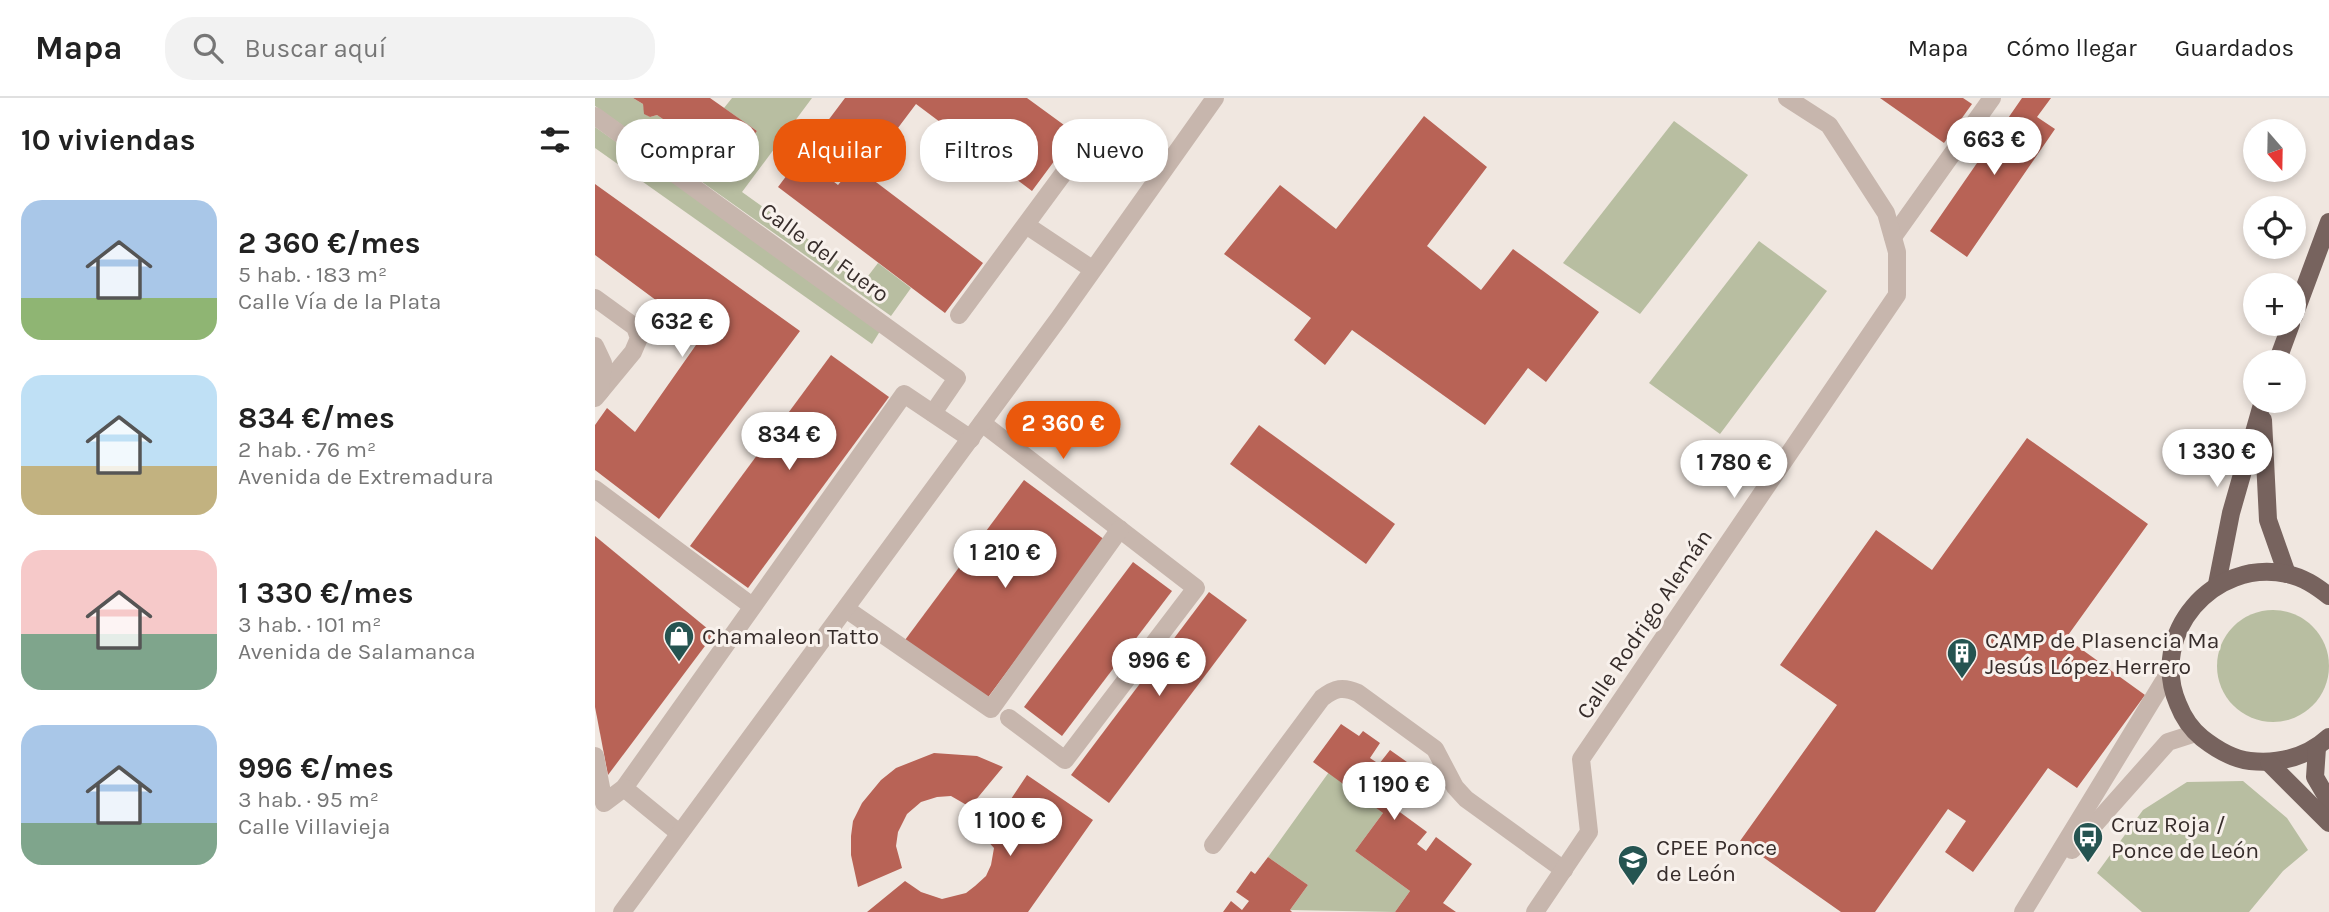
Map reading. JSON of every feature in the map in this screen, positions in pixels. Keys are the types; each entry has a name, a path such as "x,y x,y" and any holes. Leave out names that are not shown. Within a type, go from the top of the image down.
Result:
{"main road":[{"path":"2306,284 2329,222"},
{"path":"2217,584 2231,513 2259,413"},
{"path":"2263,413 2268,520 2287,574"},
{"path":"2323,743 2294,758 2269,763 2243,760 2218,750 2196,733 2182,715 2173,694 2170,671 2172,645 2182,621 2197,600 2217,584 2251,573 2287,574 2312,583 2329,596"},
{"path":"2323,743 2315,777 2329,801"},
{"path":"2269,763 2329,823"}],"street":[{"path":"622,912 971,439 1215,98"},
{"name":"Calle Rodrigo Alemán","path":"1535,912 1589,832 1581,759 1897,295 1897,252 1886,213 1829,125 1787,98"},
{"path":"1892,237 1992,98"},
{"name":"Calle del Fuero","path":"595,116 957,378 933,413"},
{"path":"960,315 1058,182"},
{"path":"1027,225 1092,269"},
{"path":"595,298 635,327 639,338 633,352 597,395"},
{"path":"595,346 603,363 597,395"},
{"path":"595,756 604,803 624,788 904,394 971,439"},
{"path":"982,423 1196,588 1065,760 1009,718"},
{"path":"595,489 753,606"},
{"path":"846,608 991,709 1120,529"},
{"path":"2023,912 2170,671"},
{"path":"1213,845 1322,698 1334,689 1347,688 1358,693 1435,750 1455,787 1466,799 1564,870"},
{"path":"2042,884 2168,742 2196,733"},
{"path":"624,788 679,833"}],"green space":[{"path":"595,98 633,98 643,104 645,114 650,117 657,115 663,119 616,121 595,106"},
{"path":"732,98 812,98 796,119 773,119 773,150 759,169 759,119 740,119 724,108"},
{"path":"1674,121 1748,175 1640,314 1563,263"},
{"path":"595,127 616,142 616,163 595,148"},
{"path":"643,182 674,182 882,328 872,344"},
{"path":"702,182 749,182 742,192 865,280 878,263 911,288 891,316"},
{"path":"1759,241 1827,291 1720,434 1649,383"},
{"path":"2273,610 2295,614 2313,626 2325,644 2329,666 2325,688 2313,706 2295,718 2273,722 2251,718 2233,706 2221,688 2217,666 2221,644 2233,626 2251,614"},
{"path":"1329,772 1383,813 1355,851 1410,891 1395,912 1290,910 1308,885 1268,857"},
{"path":"2243,781 2287,818 2308,850 2283,871 2249,912 2142,912 2097,873 2143,810 2187,782"}],"building":[{"path":"633,98 710,98 740,119 663,119 657,115 650,117 644,114 643,104"},
{"path":"845,98 1027,98 1056,119 1052,119 1052,164 1032,191 1020,182 1038,182 1038,119 936,119 916,104 905,119 829,119"},
{"path":"1880,98 1963,98 1972,104 1944,143"},
{"path":"2022,98 2051,98 2037,117 2055,129 1967,257 1930,231"},
{"path":"1424,116 1487,167 1427,246 1481,290 1513,249 1599,312 1546,382 1528,368 1485,425 1352,330 1325,365 1294,340 1311,318 1224,254 1280,185 1336,229"},
{"path":"782,182 834,182 838,185 841,182 876,182 983,263 945,313 778,187"},
{"path":"595,184 800,331 659,519 595,470 595,425 607,408 635,432 703,335 595,255"},
{"path":"831,355 889,397 748,588 690,546"},
{"path":"1259,425 1395,524 1366,564 1230,464"},
{"name":"CAMP de Plasencia Mª Jesús López Herrero","path":"2027,438 2148,524 2066,638 2145,695 2077,788 2048,768 1973,872 1945,852 1966,821 1948,809 1875,912 1841,912 1740,841 1837,705 1780,665 1876,530 1932,570"},
{"path":"1024,480 1105,540 986,700 905,640"},
{"path":"595,536 714,634 608,775 595,707"},
{"path":"1133,562 1172,591 1062,736 1024,707"},
{"path":"1209,592 1247,620 1109,803 1071,775"},
{"path":"1341,724 1359,736 1363,731 1380,743 1370,758 1379,764 1390,750 1407,762 1404,767 1420,779 1397,810 1427,832 1417,844 1426,851 1436,837 1472,864 1443,903 1456,912 1395,912 1410,891 1355,851 1383,813 1313,762"},
{"path":"934,753 977,756 1003,767 970,807 951,796 921,802 907,814 898,832 896,846 902,868 858,887 851,855 851,836 853,821 862,803 881,780 896,768"},
{"path":"1027,775 1093,820 1028,912 867,912 905,881 921,892 942,899 966,893 975,886 986,876 991,865 994,848 985,838"},
{"path":"1268,857 1308,885 1290,910 1292,912 1223,912 1231,901 1242,910 1249,901 1236,892 1251,871 1255,874"}],"place":[{"name":"Chamaleon Tatto","path":"679,663"},
{"name":"CAMP de Plasencia Mª Jesús López Herrero","path":"1962,680"},
{"name":"Cruz Roja / Ponce de León","path":"2088,864"},
{"name":"CPEE Ponce de León","path":"1633,887"}]}
